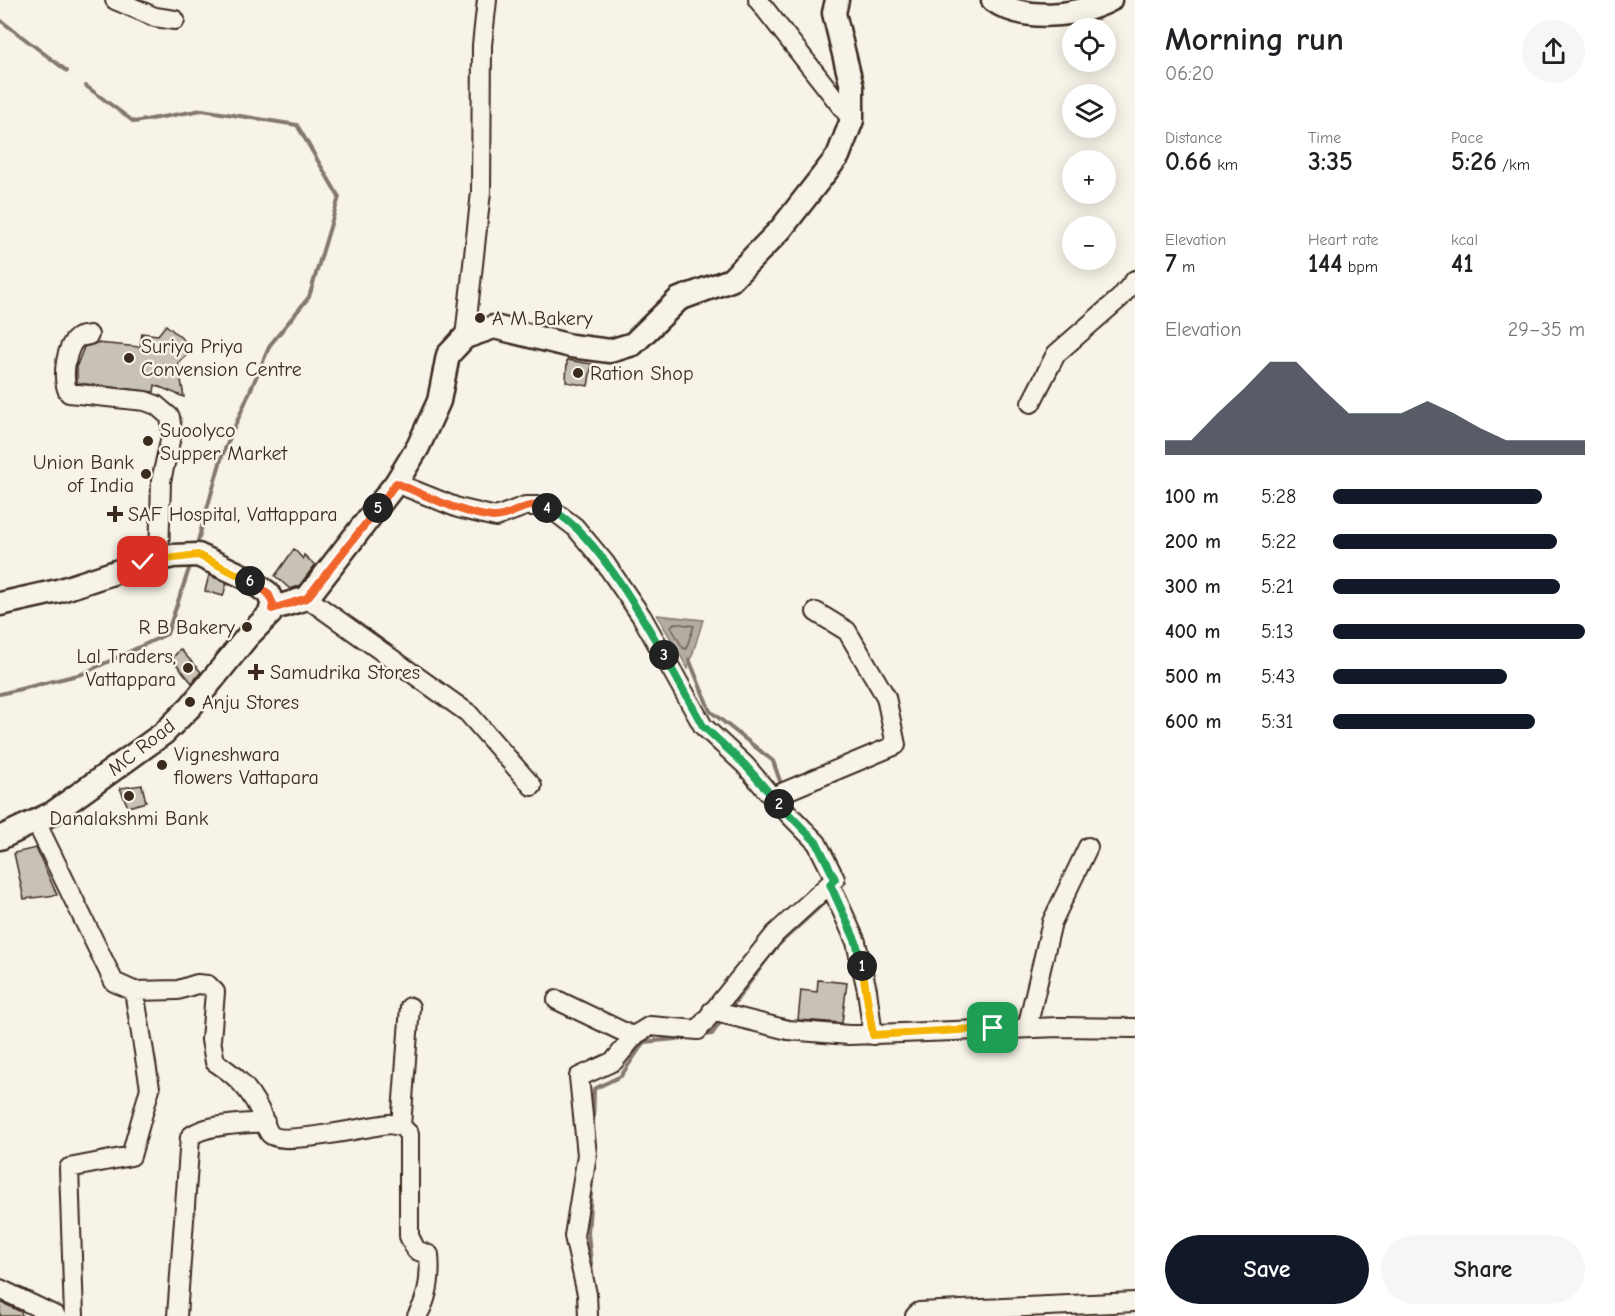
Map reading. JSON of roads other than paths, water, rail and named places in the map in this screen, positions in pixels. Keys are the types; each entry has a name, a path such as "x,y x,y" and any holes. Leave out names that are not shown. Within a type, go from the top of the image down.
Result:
{"main road":[{"path":"993,0 1028,13 1052,15 1083,11 1110,0"},
{"path":"0,604 58,591 159,559 198,555 268,593 273,604 272,609 307,598 396,483 418,447 439,401 448,355 465,337 494,327 571,346 610,351 633,344 679,299 731,280 781,229 838,156 852,120 852,87 832,4"},
{"name":"MC Road","path":"0,838 53,813 164,733 190,706 272,609"}],"street":[{"path":"115,0 155,17 175,20"},
{"path":"465,337 481,192 482,45 487,0"},
{"path":"758,0 852,120"},
{"path":"1031,403 1056,354 1120,298 1135,280"},
{"path":"89,335 78,338 71,347 65,378 65,387 69,393 145,401 156,405 170,417 172,432 161,481 159,559"},
{"path":"396,483 458,508 496,517 525,506 541,506 554,511 575,527 605,563 642,617 703,726 745,765 772,797 817,843 835,879 776,933 695,1031 651,1026 634,1037 614,1061 579,1077 587,1155 574,1236 586,1294 588,1316"},
{"path":"307,598 468,713 532,786"},
{"path":"772,797 896,745 886,697 847,631 816,612"},
{"path":"36,822 114,982 134,991 178,990 197,984 208,985 215,992 211,1040 215,1062 236,1076 249,1090 268,1132 274,1137 299,1138 374,1126 401,1126"},
{"path":"1027,1028 1052,922 1088,847"},
{"path":"830,884 856,942 867,990 873,1035"},
{"path":"74,1316 69,1168 131,1156 150,1088 134,991"},
{"path":"557,1000 634,1037"},
{"path":"410,1007 401,1126 408,1134 409,1236 416,1250 429,1255 431,1273 424,1304 417,1316"},
{"path":"712,1011 788,1030 873,1035 1027,1028 1135,1028"},
{"path":"177,1316 190,1137 218,1127 265,1122"},
{"path":"0,1289 56,1316"},
{"path":"915,1316 919,1312 1135,1302"}],"water":[{"path":"657,615 703,620 688,669"}],"waterway":[{"path":"0,20 67,71"},
{"path":"86,86 134,122 202,110 297,125 339,197 309,297 270,345 222,456 197,544"},
{"path":"0,694 82,674 167,634 190,566"},
{"path":"689,659 710,711 773,761 780,781"},
{"path":"842,885 845,882 843,877"},
{"path":"777,946 825,902"},
{"path":"733,1005 772,952"},
{"path":"703,1035 712,1034 719,1024"},
{"path":"593,1129 594,1089 621,1076 644,1042 687,1038"},
{"path":"592,1179 588,1233 593,1282"}],"place":[{"name":"A M Bakery","path":"480,318"},
{"name":"Suriya Priya Convension Centre","path":"129,358"},
{"name":"Ration Shop","path":"578,373"},
{"name":"Suoolyco Supper Market","path":"148,441"},
{"name":"Union Bank of India","path":"146,474"},
{"name":"SAF Hospital, Vattappara","path":"115,514"},
{"name":"R B Bakery","path":"247,627"},
{"name":"Lal Traders, Vattappara","path":"188,668"},
{"name":"Samudrika Stores","path":"256,672"},
{"name":"Anju Stores","path":"190,702"},
{"name":"Vigneshwara flowers Vattapara","path":"162,765"},
{"name":"Danalakshmi Bank","path":"129,796"}]}
